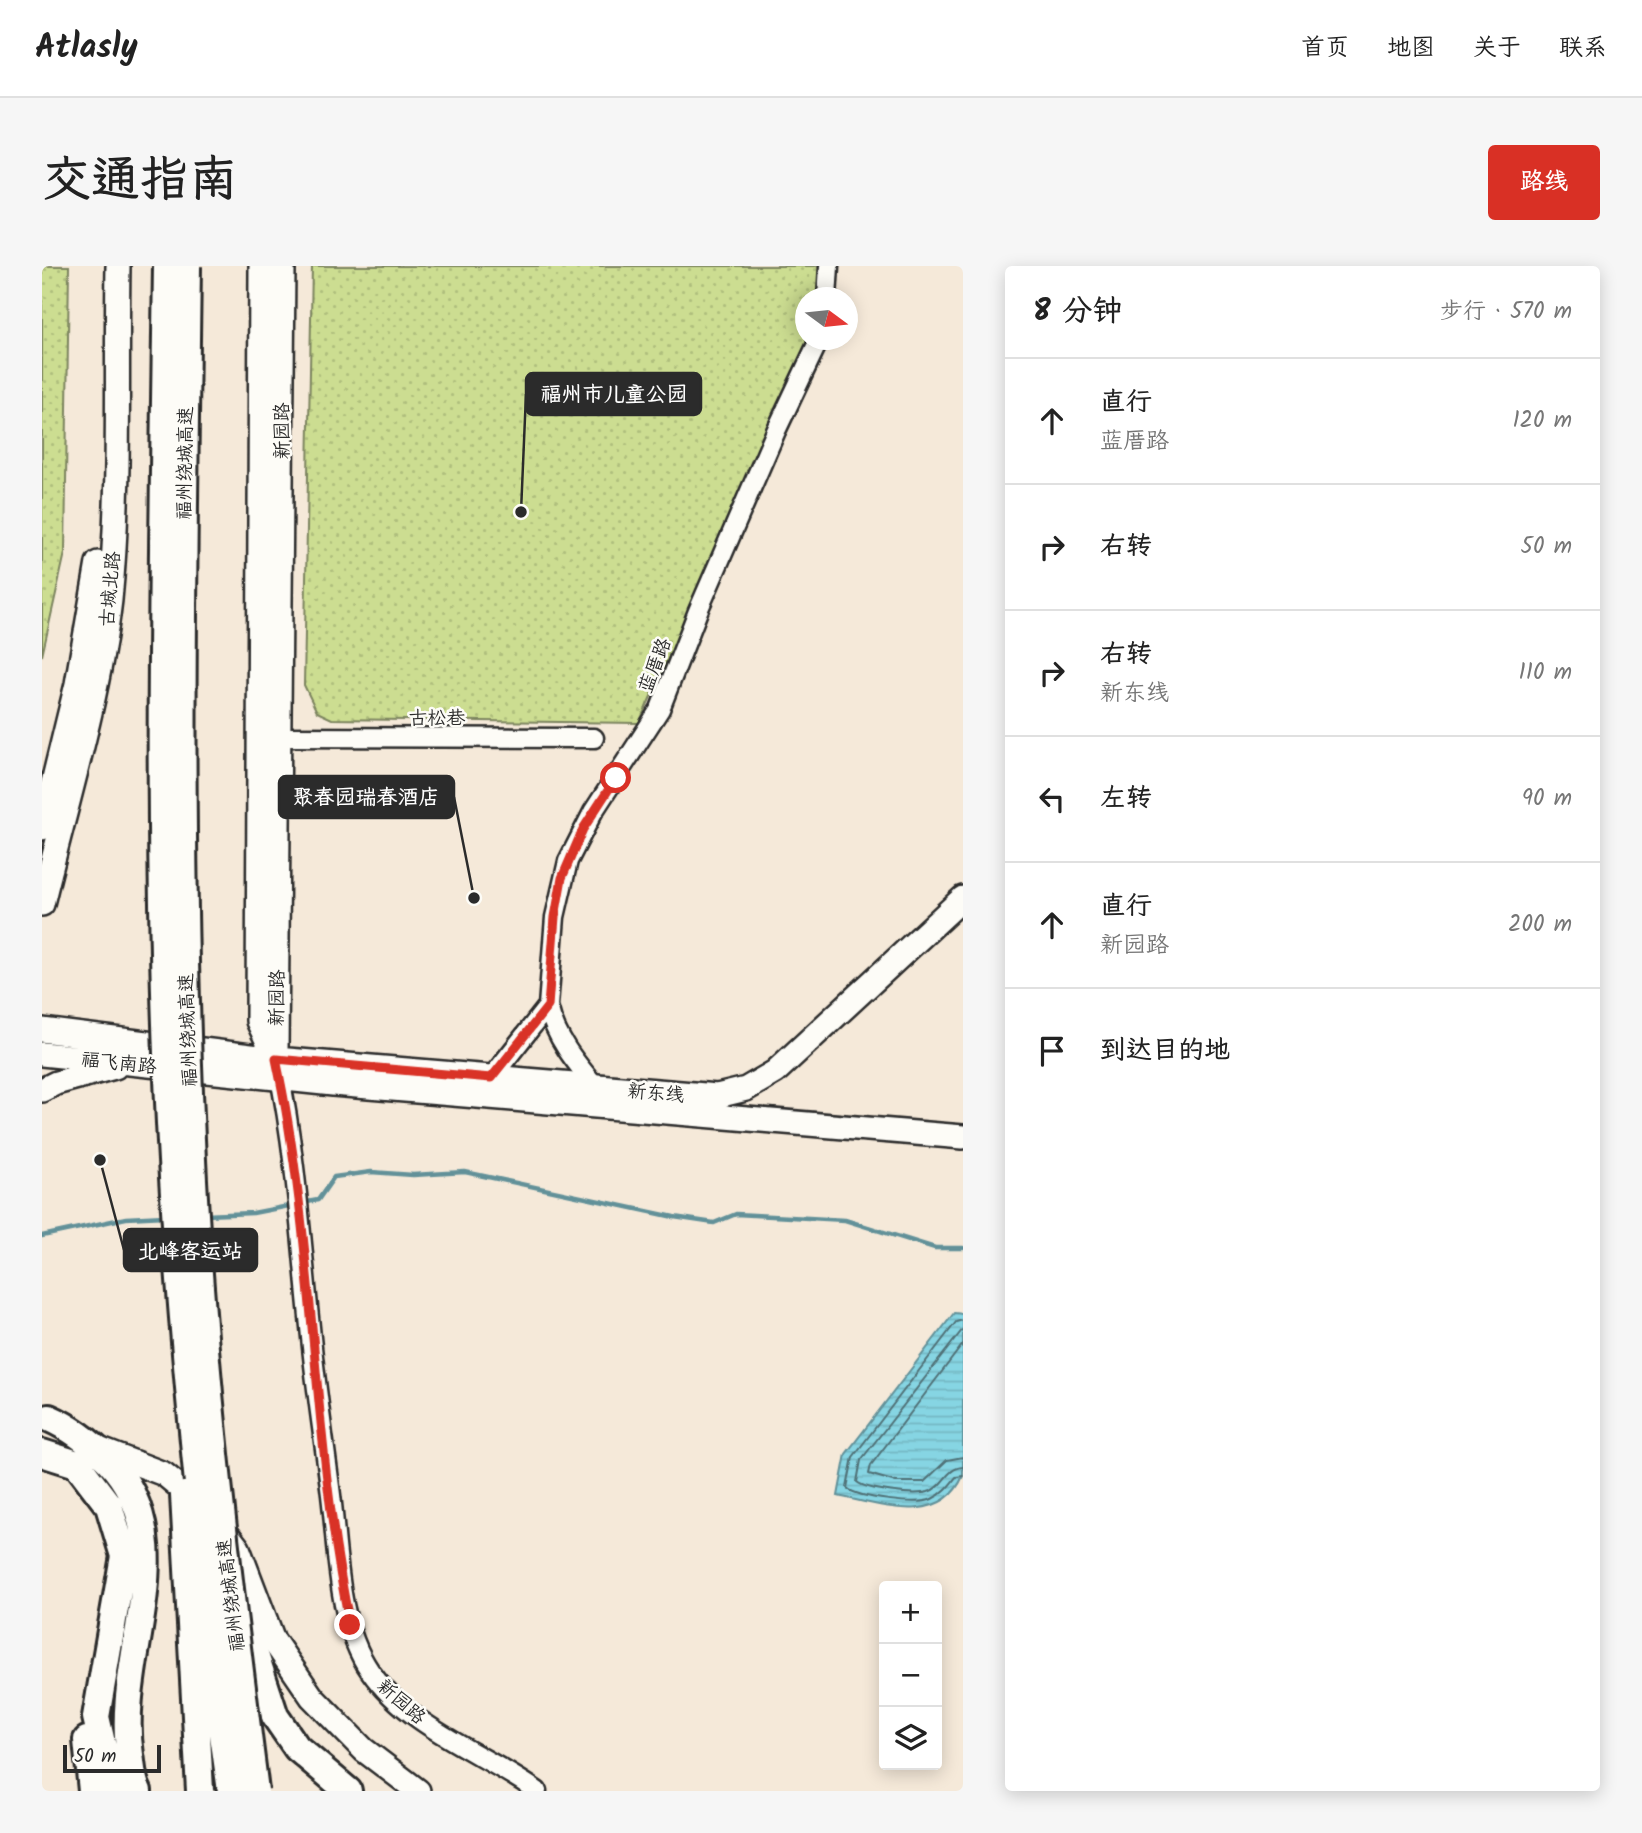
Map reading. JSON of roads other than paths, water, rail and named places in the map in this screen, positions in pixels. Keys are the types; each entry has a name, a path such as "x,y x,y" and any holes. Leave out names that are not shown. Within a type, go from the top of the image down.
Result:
{"highway":[{"name":"福州绕城高速","path":"167,266 162,664 163,914 181,1300 221,1720 231,1791"},
{"name":"福州绕城高速","path":"187,266 183,913 203,1328 225,1561 255,1791"},
{"path":"181,1300 185,1550 201,1791"},
{"path":"45,1416 66,1425 96,1448 127,1480 145,1532 145,1586 125,1727 138,1791"},
{"path":"42,1453 77,1464 109,1506 124,1556 96,1717 102,1788"},
{"path":"225,1561 268,1791"},
{"path":"225,1561 275,1716 297,1748 348,1791"}],"main road":[{"name":"古城北路","path":"42,828 78,684 97,573 101,497 103,266"},
{"name":"古城北路","path":"42,904 96,684 109,600 115,496 118,266"},
{"name":"新园路","path":"261,266 258,1021 278,1069"},
{"name":"新园路","path":"278,1069 283,266"},
{"name":"新东线","path":"278,1069 491,1078 601,1096 707,1096 734,1093 756,1084 784,1064 963,898"},
{"name":"福飞南路","path":"42,1030 278,1069"},
{"name":"福飞南路","path":"42,1054 131,1063 278,1069"},
{"path":"42,1090 56,1083 131,1063"},
{"name":"新东线","path":"278,1069 601,1096 963,1137"},
{"path":"96,1448 164,1474 209,1512 238,1548 273,1640 312,1697 364,1749 418,1791"}],"street":[{"path":"828,287 829,266"},
{"name":"蓝厝路","path":"548,1006 555,917 568,861 593,812 660,709 770,444 814,350"},
{"name":"古松巷","path":"279,737 594,738"},
{"path":"491,1078 548,1006"},
{"path":"548,1006 551,1021 565,1046 601,1096"},
{"name":"新园路","path":"278,1069 296,1179 310,1330 339,1566 350,1625 369,1670 391,1695 418,1718 537,1791"}],"water":[{"path":"954,1313 963,1314 963,1476 953,1492 940,1502 925,1507 908,1508 838,1496 846,1454"}],"waterway":[{"path":"302,1203 318,1200 334,1177 371,1172 413,1175 465,1172 674,1217 714,1223 736,1214 845,1220 935,1248 963,1248"},
{"path":"205,1215 253,1213 294,1205"},
{"path":"42,1236 126,1218 165,1216"}],"place":[{"name":"福州市儿童公园","path":"521,512"},
{"name":"聚春园瑞春酒店","path":"474,898"},
{"name":"北峰客运站","path":"100,1160"}]}
